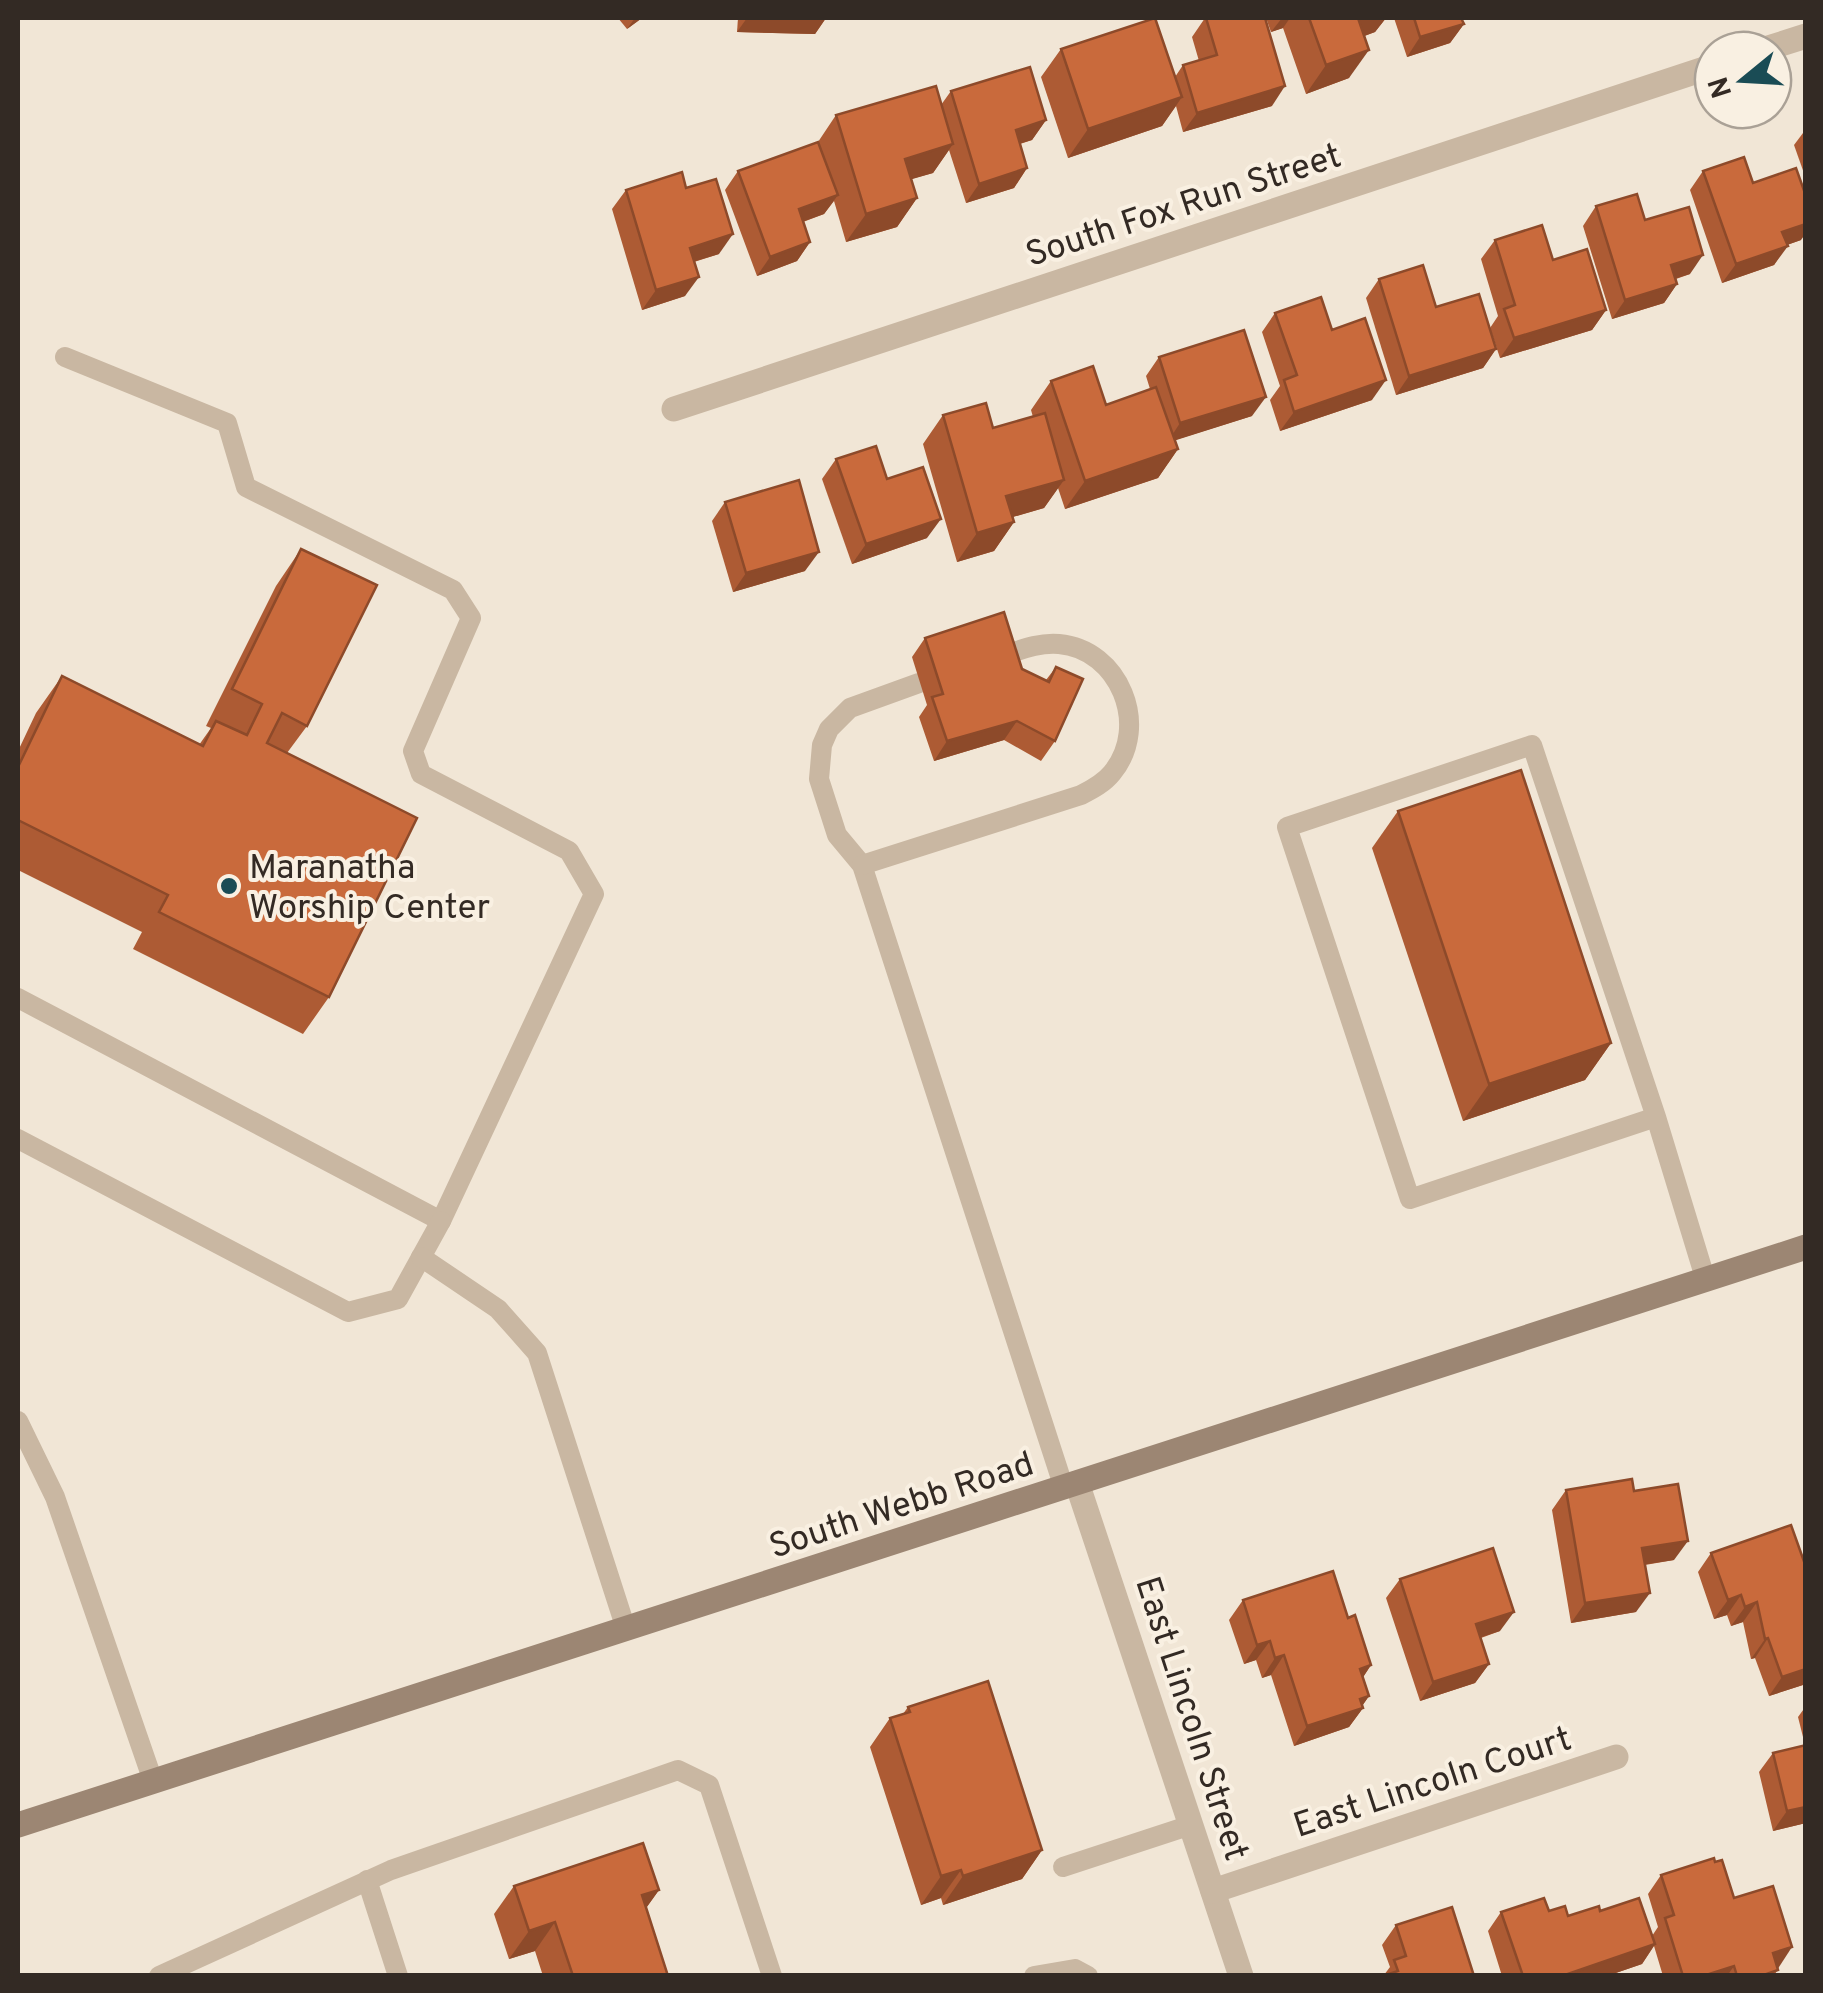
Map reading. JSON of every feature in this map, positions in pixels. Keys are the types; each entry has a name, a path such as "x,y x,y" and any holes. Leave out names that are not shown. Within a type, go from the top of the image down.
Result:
{"main road":[{"name":"South Webb Road","path":"18,1825 1806,1247"}],"street":[{"name":"South Fox Run Street","path":"674,409 1693,73"},
{"name":"East Lincoln Street","path":"1071,1486 1192,1825 1241,1976"},
{"name":"East Lincoln Court","path":"1213,1891 1616,1756"}],"lane":[{"path":"18,1139 348,1312 398,1299 441,1221 594,894 569,851 420,774 413,751 470,618 453,590 246,487 227,422 65,357"},
{"path":"862,866 1081,796 1113,772 1129,735 1129,715 1120,686 1099,660 1080,649 1059,644 1037,644 998,657"},
{"path":"920,682 850,708 829,729 822,744 819,779 836,834 862,866 1071,1486"},
{"path":"1656,1117 1410,1199 1287,827 1532,745 1656,1117 1706,1281"},
{"path":"18,998 441,1221"},
{"path":"421,1257 498,1309 538,1353 626,1629"},
{"path":"18,1421 55,1497 153,1781"},
{"path":"159,1976 367,1880 678,1770 709,1785 772,1976"},
{"path":"1063,1867 1192,1825"},
{"path":"367,1880 398,1976"},
{"path":"1034,1976 1075,1969 1088,1976"}],"building":[{"path":"1155,18 1182,97 1088,129 1061,49"},
{"path":"1206,18 1265,18 1285,86 1197,113 1183,65 1217,55"},
{"path":"1309,18 1358,18 1369,50 1326,65"},
{"path":"1414,18 1461,18 1464,24 1420,37"},
{"path":"1030,67 1046,120 1016,130 1027,168 979,184 951,91"},
{"path":"936,86 953,144 905,159 917,198 866,214 836,115"},
{"path":"818,142 838,195 799,209 810,242 770,257 738,171"},
{"path":"1744,157 1753,183 1796,168 1806,196 1806,224 1782,232 1788,246 1736,264 1703,171"},
{"path":"682,172 686,188 716,179 733,234 690,248 699,277 656,290 626,190"},
{"path":"1637,194 1645,220 1689,207 1703,255 1671,265 1677,284 1625,300 1596,206"},
{"path":"1542,225 1553,260 1587,249 1606,310 1514,338 1504,309 1515,305 1495,240"},
{"path":"1423,265 1436,307 1479,294 1496,349 1409,376 1379,279"},
{"path":"1321,297 1332,330 1365,318 1386,380 1294,412 1284,380 1297,375 1275,313"},
{"path":"1244,330 1266,397 1180,423 1159,357"},
{"path":"1093,366 1106,405 1156,387 1178,449 1085,481 1051,381"},
{"path":"986,403 993,428 1045,413 1064,480 1006,496 1014,522 977,533 943,415"},
{"path":"876,446 887,479 923,467 941,519 866,544 836,459"},
{"path":"799,480 819,552 746,573 725,502"},
{"path":"301,549 377,585 307,726 282,713 267,743 417,818 329,997 159,912 168,895 18,820 18,767 62,676 203,746 216,721 247,735 262,704 232,689"},
{"path":"1004,612 1022,669 1049,682 1056,667 1083,679 1055,741 1017,721 947,741 932,697 943,694 925,638"},
{"path":"1521,770 1611,1043 1489,1084 1398,811"},
{"path":"1632,1479 1634,1491 1678,1484 1688,1541 1642,1548 1650,1593 1585,1603 1566,1490"},
{"path":"1791,1525 1806,1567 1806,1669 1782,1677 1768,1638 1765,1639 1757,1602 1745,1607 1741,1595 1728,1600 1711,1553"},
{"path":"1493,1548 1514,1612 1476,1624 1489,1664 1433,1682 1400,1579"},
{"path":"1333,1571 1348,1618 1355,1615 1371,1665 1360,1669 1369,1696 1360,1699 1363,1708 1307,1726 1284,1655 1275,1658 1270,1641 1257,1645 1243,1600"},
{"path":"988,1681 1042,1850 963,1876 961,1870 941,1876 890,1718 910,1712 908,1707"},
{"path":"1806,1745 1806,1807 1787,1811 1773,1753"},
{"path":"643,1843 659,1890 642,1895 668,1976 573,1976 555,1922 529,1931 514,1886"},
{"path":"1714,1858 1715,1862 1722,1860 1734,1898 1773,1886 1792,1947 1773,1953 1778,1970 1761,1976 1737,1976 1734,1966 1703,1976 1683,1976 1665,1918 1674,1915 1661,1875"},
{"path":"1544,1898 1549,1911 1565,1906 1568,1916 1599,1906 1600,1911 1639,1898 1655,1944 1562,1976 1523,1976 1501,1912"},
{"path":"1452,1907 1474,1976 1383,1976 1398,1971 1394,1960 1406,1956 1396,1925"}],"place":[{"name":"Maranatha Worship Center","path":"229,886"}]}
